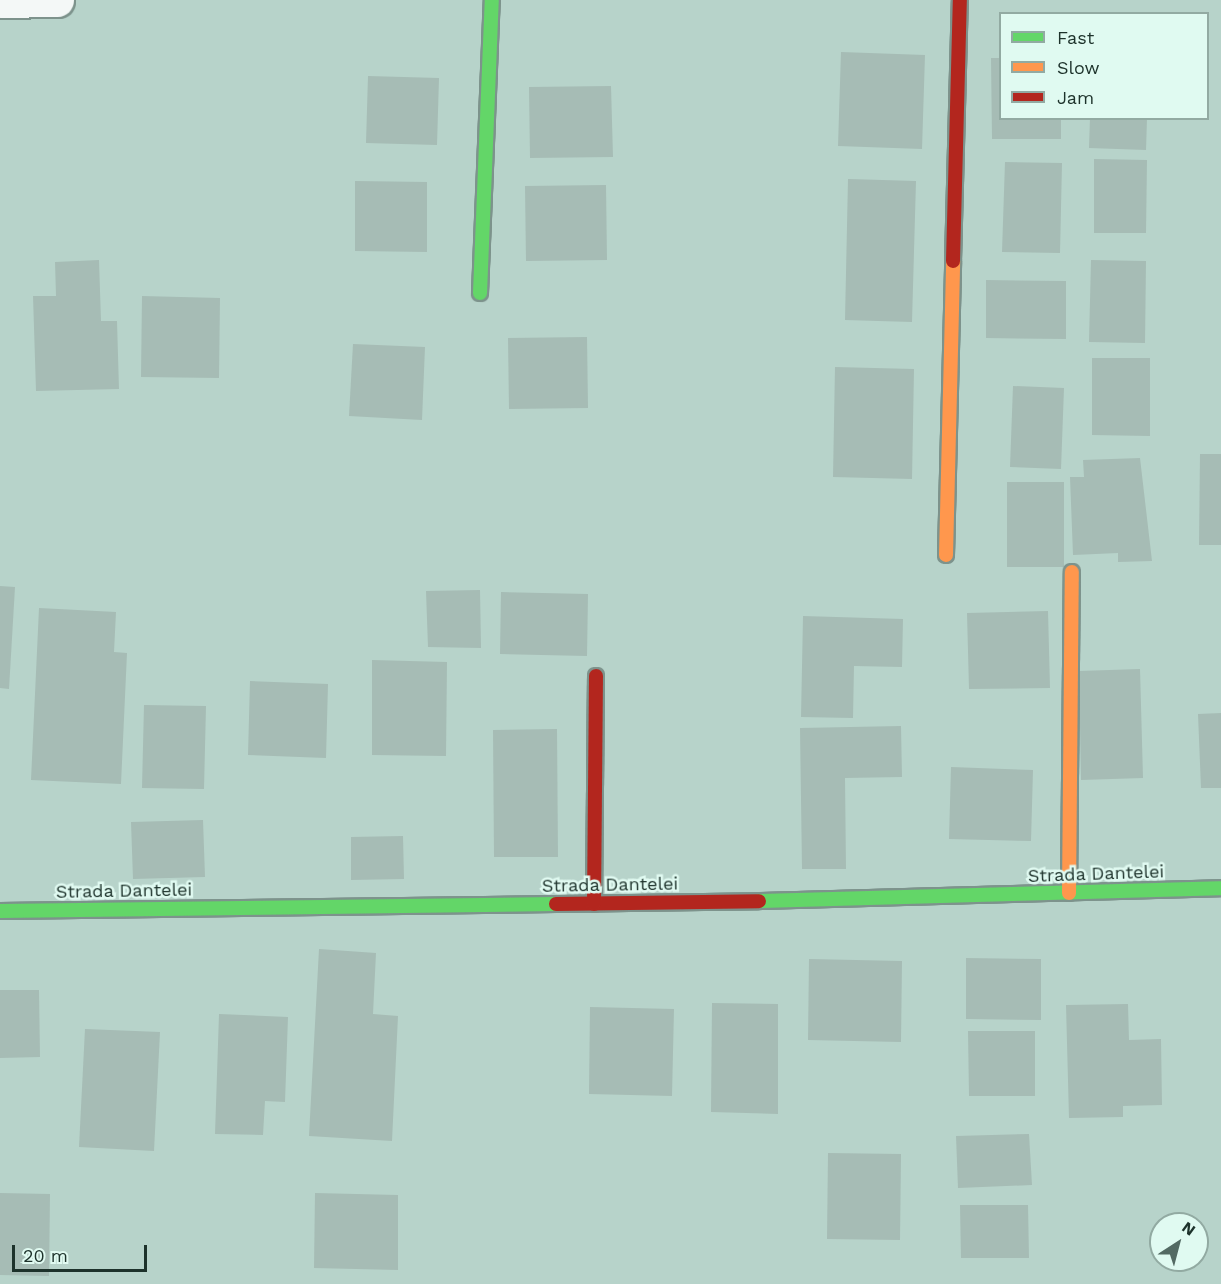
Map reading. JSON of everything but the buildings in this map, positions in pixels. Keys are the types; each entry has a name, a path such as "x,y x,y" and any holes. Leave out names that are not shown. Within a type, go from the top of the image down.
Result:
{"street":[{"path":"0,1 57,0"},
{"path":"480,293 492,0"},
{"path":"946,555 960,0"},
{"path":"1069,893 1072,572"},
{"path":"594,904 596,676"},
{"name":"Strada Dantelei","path":"0,911 594,904 1221,888"}],"traffic: fast":[{"path":"480,293 492,0"},
{"path":"759,901 1221,888"},
{"path":"0,911 556,904"}],"traffic: slow":[{"path":"946,555 953,261"},
{"path":"1069,893 1072,572"}],"traffic: jam":[{"path":"953,261 960,0"},
{"path":"594,904 596,676"},
{"path":"556,904 759,901"}]}
